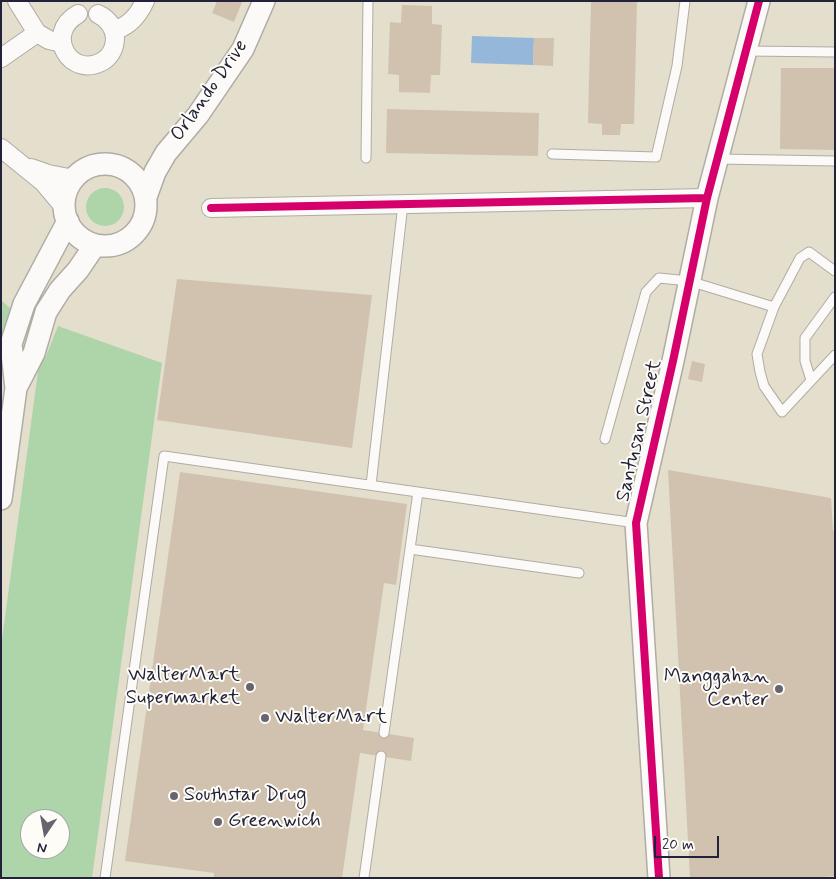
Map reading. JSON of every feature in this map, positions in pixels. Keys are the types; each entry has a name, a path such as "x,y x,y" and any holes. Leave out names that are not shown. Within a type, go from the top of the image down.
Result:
{"street":[{"path":"17,1 37,32 49,40 62,43"},
{"path":"114,31 122,28 138,14 145,1"},
{"name":"Orlando Drive","path":"146,197 155,172 166,153 198,115 243,49 264,1"},
{"name":"Santusan Street","path":"659,878 636,523 707,198 759,1"},
{"path":"78,14 68,21 65,26 62,32 62,43 67,55 76,63 89,66 106,59 114,42 114,31 108,21 98,14"},
{"path":"1,58 37,32"},
{"path":"1,148 43,182 66,214 74,232 84,240 96,245 109,246 123,243 134,235 142,224 146,211 146,197 142,187 136,178 118,166 94,166 83,171 68,187 65,197 66,214 24,304 11,344 16,388 1,499"},
{"name":"Orlando Drive","path":"128,172 148,165 166,153"},
{"path":"23,165 48,174 74,179"},
{"path":"211,208 707,198"},
{"path":"16,388 34,353 46,312 60,290 78,270 96,245"}],"lane":[{"path":"366,158 368,1"},
{"path":"552,154 656,157 677,66 684,1"},
{"path":"746,51 835,52"},
{"path":"717,158 835,161"},
{"path":"371,485 403,204"},
{"path":"835,271 809,252 800,258 774,307 757,354 764,386 782,412 835,355"},
{"path":"605,439 646,292 659,278 689,281 774,307"},
{"path":"811,380 805,361 805,338 835,297"},
{"path":"105,878 164,456 636,523"},
{"path":"384,733 418,492"},
{"path":"410,548 579,572"},
{"path":"364,878 381,756"}],"green space":[{"path":"105,188 118,194 124,207 118,220 105,226 92,220 86,207 92,194"},
{"path":"1,300 12,310 1,350"},
{"path":"58,326 162,363 92,878 1,878 1,647 39,364 46,356"}],"water":[{"path":"472,36 534,38 533,65 471,63"}],"building":[{"path":"217,1 242,2 234,22 212,13"},
{"path":"591,1 637,1 634,124 621,124 620,135 602,135 602,124 588,123"},
{"path":"402,5 432,6 432,24 442,25 440,75 431,75 430,93 399,92 399,75 388,74 390,22 401,23"},
{"path":"534,38 554,38 553,66 533,65"},
{"path":"781,68 835,68 835,150 780,149"},
{"path":"387,109 539,113 538,156 386,153"},
{"path":"177,279 372,295 352,448 157,420"},
{"path":"34,299 44,303 37,322 27,318"},
{"path":"692,361 705,364 702,382 688,379"},
{"path":"668,470 831,498 833,531 835,530 835,876 812,878 690,878"},
{"path":"180,472 407,504 396,585 384,583 363,730 414,738 411,761 360,753 342,878 214,878 214,873 125,861"}],"cycle path":[{"path":"659,878 636,523 673,361 707,198 759,1"},
{"path":"211,208 707,198"}],"place":[{"name":"WalterMart Supermarket","path":"250,687"},
{"name":"Manggahan Center","path":"779,689"},
{"name":"WalterMart","path":"265,718"},
{"name":"Southstar Drug","path":"174,796"},
{"name":"Greenwich","path":"218,822"}]}
